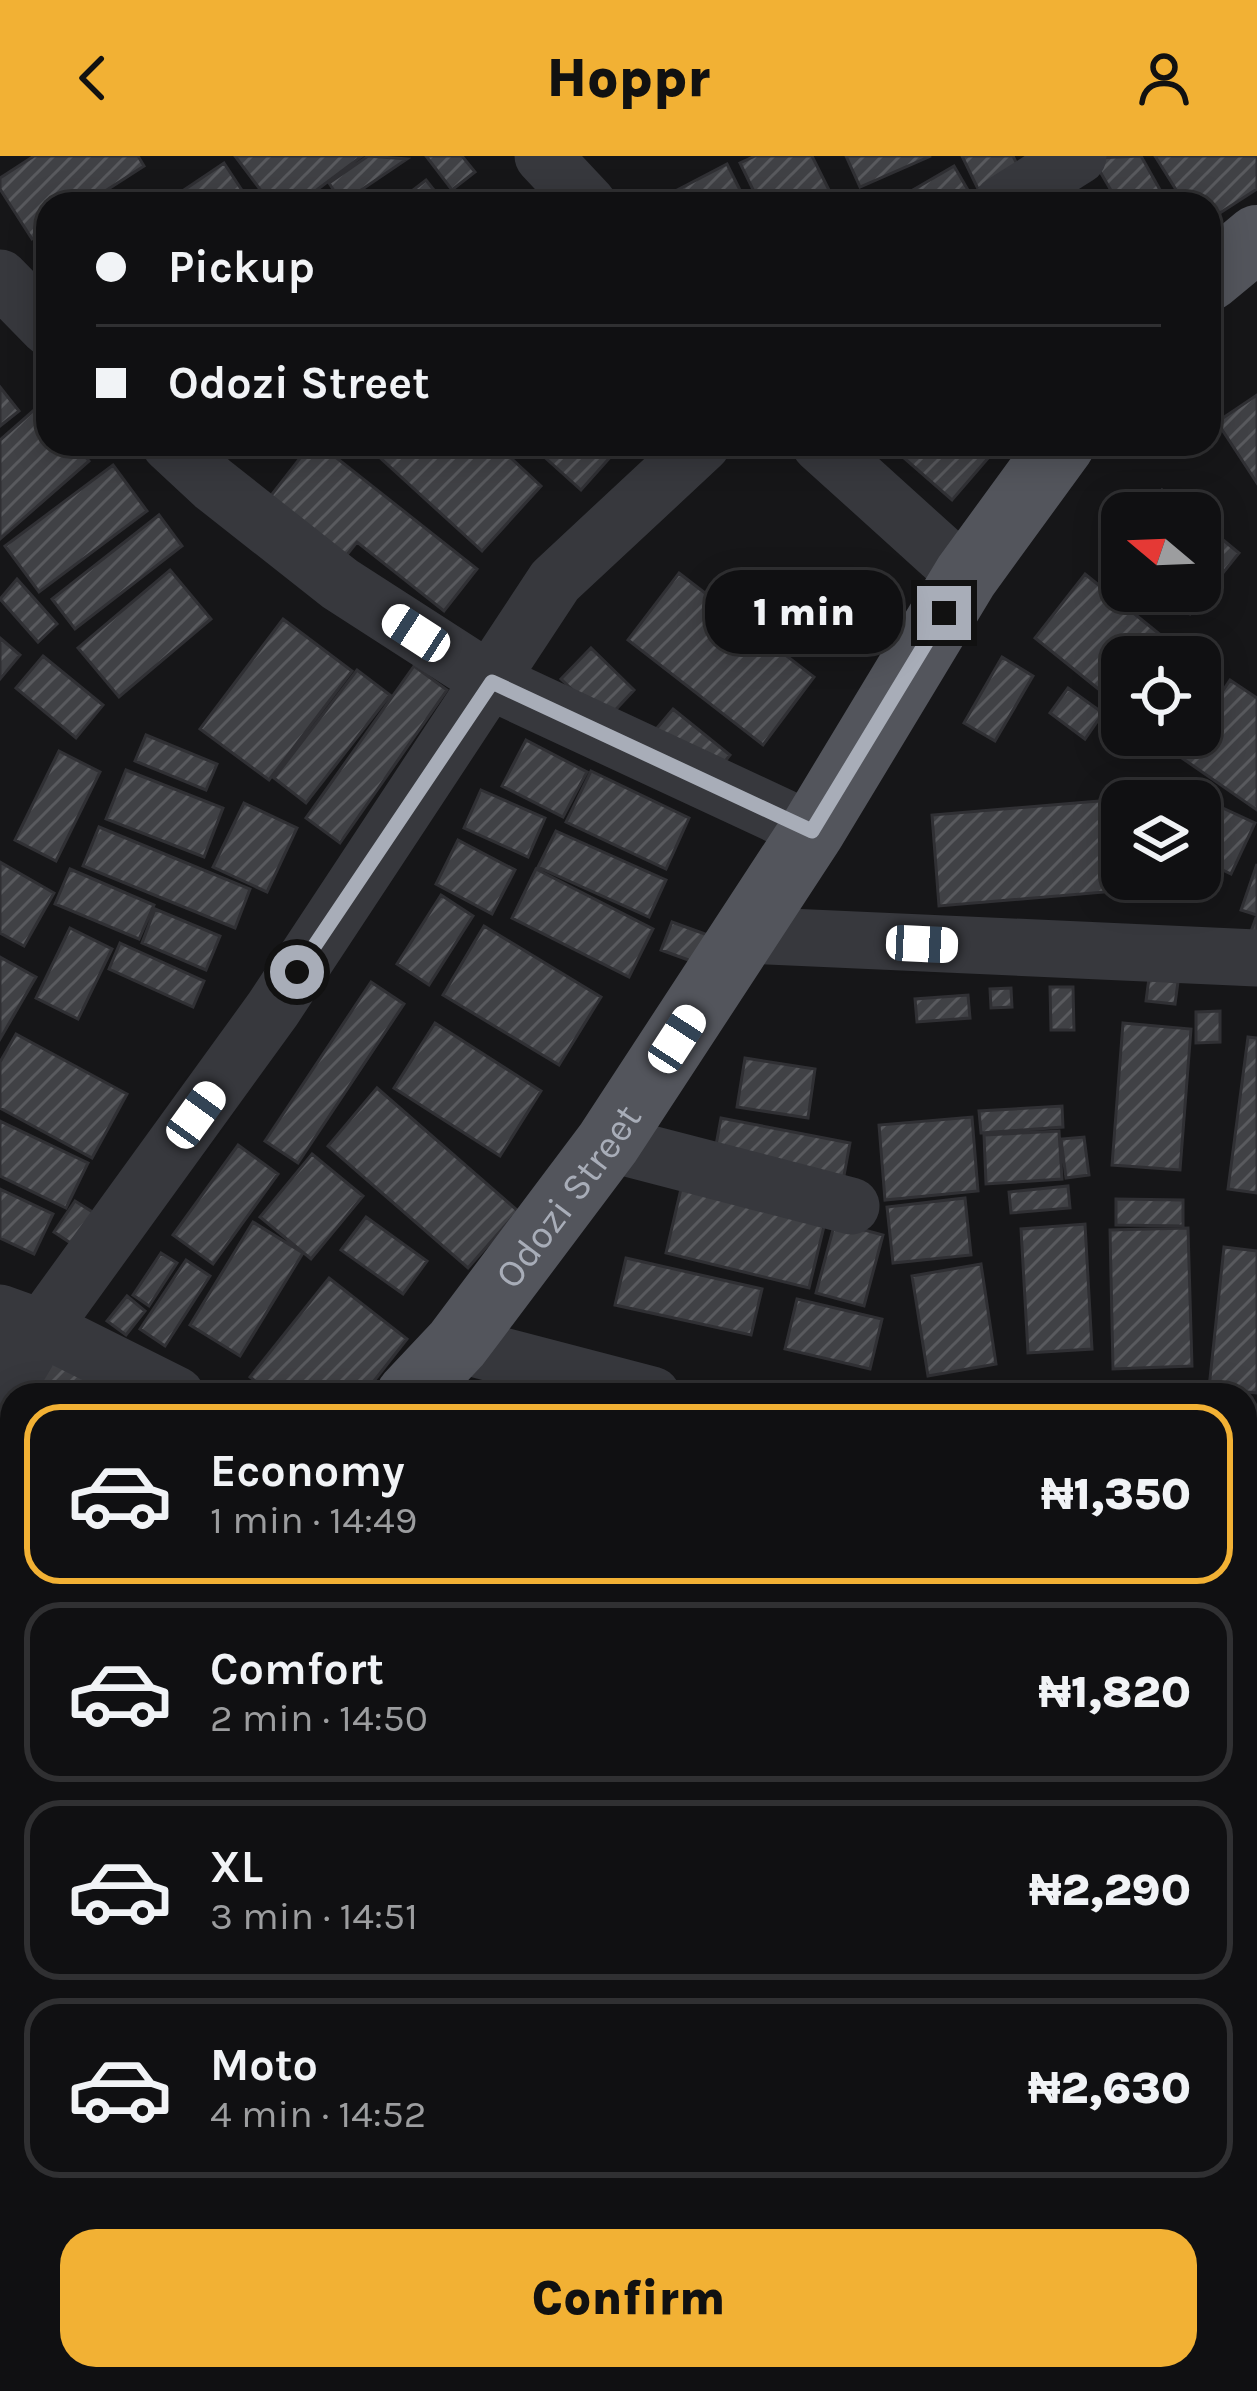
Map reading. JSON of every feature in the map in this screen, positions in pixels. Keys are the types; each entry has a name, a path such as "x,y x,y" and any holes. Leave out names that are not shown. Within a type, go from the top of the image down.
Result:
{"main road":[{"path":"1221,268 1257,238"},
{"name":"Odozi Street","path":"420,1383 457,1344 608,1143 812,831 966,576 1053,456"}],"street":[{"path":"543,156 576,192"},
{"path":"1021,192 1078,156"},
{"path":"0,278 36,315"},
{"path":"183,456 340,584 492,682 812,831"},
{"path":"4,1383 21,1321 272,1009 555,581 689,456"},
{"path":"833,456 966,576"},
{"path":"746,935 1257,958"},
{"path":"608,1143 851,1206"},
{"path":"21,1321 151,1383"},
{"path":"457,1344 606,1383"}],"building":[{"path":"34,156 138,156 144,166 104,192 36,192 36,236 32,239 0,189 0,178"},
{"path":"235,156 362,156 314,192 262,192"},
{"path":"368,156 407,159 358,192 335,192 329,183"},
{"path":"426,156 462,156 475,172 452,190"},
{"path":"755,156 812,156 830,192 754,192 740,163"},
{"path":"846,156 931,156 860,187"},
{"path":"962,156 1013,156 1019,168 978,189"},
{"path":"1141,156 1161,192 1112,192 1092,158"},
{"path":"1155,156 1257,156 1257,189 1221,212 1221,192 1178,192"},
{"path":"224,163 243,192 181,192"},
{"path":"727,164 741,192 674,192"},
{"path":"954,166 969,192 909,192"},
{"path":"426,180 436,192 410,192"},
{"path":"0,387 19,411 0,426"},
{"path":"1257,395 1257,483 1221,428 1221,419"},
{"path":"36,408 36,456 85,456 89,461 0,539 0,440"},
{"path":"302,456 334,456 477,569 444,611 357,542 342,561 266,502"},
{"path":"378,456 509,456 541,486 482,551"},
{"path":"543,456 611,456 581,490"},
{"path":"902,456 990,456 952,500"},
{"path":"113,465 147,511 39,592 5,546"},
{"path":"159,515 182,546 75,629 52,599"},
{"path":"1221,538 1239,553 1221,575"},
{"path":"170,570 211,619 119,697 78,648"},
{"path":"679,573 814,677 763,745 628,640"},
{"path":"1085,574 1101,587 1101,612 1132,612 1162,636 1101,636 1101,691 1035,638"},
{"path":"17,579 57,624 38,642 0,599"},
{"path":"283,619 352,671 269,780 200,729"},
{"path":"0,638 20,655 0,679"},
{"path":"591,648 634,690 605,721 561,679"},
{"path":"43,656 103,705 76,738 16,688"},
{"path":"1002,657 1033,676 995,741 964,723"},
{"path":"414,666 447,690 340,843 306,818"},
{"path":"357,670 390,695 306,803 274,778"},
{"path":"1230,680 1257,698 1257,810 1221,785 1221,780 1214,780 1179,756 1221,756 1221,694"},
{"path":"1068,688 1101,716 1085,739 1050,713"},
{"path":"673,709 730,755 709,782 651,735"},
{"path":"146,735 217,764 206,790 135,761"},
{"path":"526,740 587,772 563,817 502,786"},
{"path":"59,751 100,772 56,861 15,840"},
{"path":"126,770 223,808 204,857 106,819"},
{"path":"591,771 689,818 666,869 566,822"},
{"path":"481,790 545,818 528,857 464,828"},
{"path":"1101,801 1101,892 939,906 932,815"},
{"path":"244,803 297,828 267,892 213,867"},
{"path":"1221,807 1255,823 1231,874 1221,869"},
{"path":"99,827 250,889 235,928 83,866"},
{"path":"556,831 666,880 649,917 538,867"},
{"path":"458,840 515,870 492,914 436,884"},
{"path":"0,862 54,893 24,946 0,933"},
{"path":"1257,864 1257,915 1241,910"},
{"path":"70,869 154,905 139,939 55,904"},
{"path":"536,869 653,929 629,977 512,918"},
{"path":"441,895 473,916 429,985 397,964"},
{"path":"155,909 220,936 206,970 142,943"},
{"path":"672,922 716,938 705,966 661,950"},
{"path":"484,926 601,997 559,1065 443,995"},
{"path":"70,928 112,949 78,1019 36,998"},
{"path":"120,943 204,981 193,1007 109,969"},
{"path":"0,957 36,977 0,1039"},
{"path":"1149,978 1178,982 1175,1004 1146,1001"},
{"path":"371,982 404,1004 298,1163 265,1141"},
{"path":"1050,987 1073,987 1074,1030 1051,1030"},
{"path":"1011,988 1012,1007 991,1008 990,989"},
{"path":"968,995 970,1018 917,1022 915,999"},
{"path":"1220,1011 1220,1042 1196,1043 1196,1012"},
{"path":"435,1023 541,1091 500,1156 394,1088"},
{"path":"1123,1023 1191,1029 1180,1170 1112,1165"},
{"path":"16,1034 127,1094 92,1158 0,1108 0,1062"},
{"path":"1248,1037 1257,1038 1257,1193 1228,1189"},
{"path":"745,1058 815,1069 808,1118 737,1107"},
{"path":"377,1088 518,1211 468,1268 328,1146"},
{"path":"1062,1106 1063,1127 981,1133 979,1111"},
{"path":"972,1117 978,1191 885,1200 879,1125"},
{"path":"721,1118 850,1143 843,1181 714,1156"},
{"path":"0,1121 88,1163 66,1208 0,1176"},
{"path":"1059,1131 1062,1179 986,1184 984,1135"},
{"path":"1084,1137 1089,1175 1066,1178 1061,1139"},
{"path":"238,1145 278,1174 213,1264 173,1235"},
{"path":"312,1154 363,1196 311,1259 260,1217"},
{"path":"684,1176 828,1210 809,1288 666,1253"},
{"path":"1068,1186 1070,1208 1011,1213 1009,1192"},
{"path":"0,1189 53,1214 34,1254 0,1238"},
{"path":"965,1198 971,1255 893,1263 887,1207"},
{"path":"1116,1199 1183,1200 1183,1226 1116,1225"},
{"path":"75,1201 99,1216 78,1248 54,1232"},
{"path":"366,1217 427,1261 403,1294 341,1250"},
{"path":"253,1222 303,1253 240,1356 190,1325"},
{"path":"835,1222 883,1235 864,1306 816,1293"},
{"path":"1085,1224 1092,1349 1028,1353 1021,1229"},
{"path":"1188,1228 1192,1366 1113,1369 1110,1230"},
{"path":"1224,1247 1257,1251 1257,1383 1210,1383"},
{"path":"161,1253 177,1263 149,1306 133,1295"},
{"path":"626,1258 762,1289 751,1335 615,1305"},
{"path":"186,1260 210,1276 165,1346 140,1329"},
{"path":"981,1264 996,1364 928,1376 912,1276"},
{"path":"329,1278 407,1339 372,1383 258,1383 250,1377"},
{"path":"127,1296 145,1311 126,1335 107,1321"},
{"path":"797,1299 882,1319 870,1369 785,1349"},
{"path":"55,1342 103,1383 37,1383"}],"route":[{"path":"297,972 492,682 812,831 944,613"}]}
